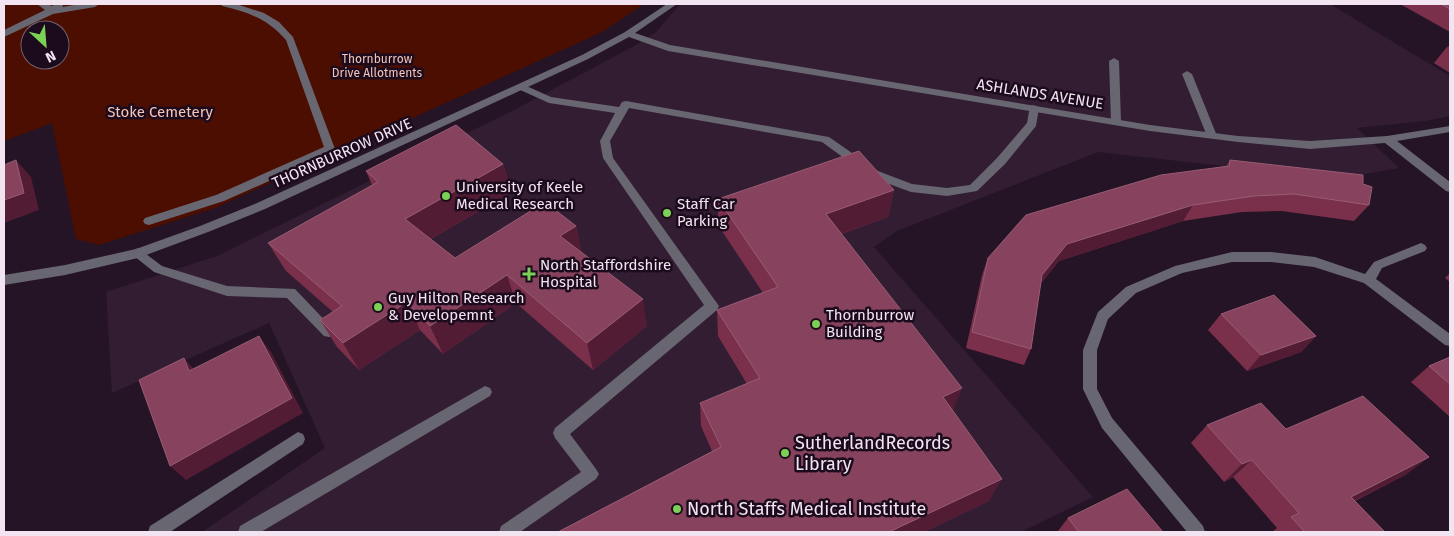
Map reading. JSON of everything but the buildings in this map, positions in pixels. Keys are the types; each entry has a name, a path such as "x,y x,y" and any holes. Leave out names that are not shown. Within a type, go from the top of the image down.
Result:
{"street":[{"path":"41,4 56,7 95,4"},
{"path":"149,221 220,198 330,149 290,39 279,24 254,12 225,4"},
{"name":"THORNBURROW DRIVE","path":"4,280 138,253 261,206 522,87 628,34 673,4"},
{"path":"4,34 56,7"},
{"name":"ASHLANDS AVENUE","path":"628,34 668,48 1116,122 1212,136 1310,144 1388,139 1450,129"},
{"path":"1114,61 1116,122"},
{"path":"1187,74 1212,136"},
{"path":"522,87 549,100 621,111"},
{"path":"507,532 591,474 560,433 712,306 608,158 605,141 626,104 825,139 874,174 911,188 947,192 973,188 1001,161 1032,124 1034,108"},
{"path":"1388,139 1450,188"},
{"path":"1368,280 1378,265 1420,248"},
{"path":"138,253 158,270 227,291 290,293 329,332"},
{"path":"1197,532 1107,423 1090,389 1090,350 1103,316 1131,290 1179,268 1232,257 1271,256 1315,262 1368,280 1450,341"},
{"path":"246,532 485,392"},
{"path":"156,532 298,439"}],"shaded area":[{"name":"North Staffordshire Hospital","path":"680,4 1330,4 1450,76 1450,116 1425,121 1357,128 1399,168 1338,179 1098,152 897,231 874,247 1093,497 1021,532 202,532 325,448 269,323 112,393 106,292 217,256 514,110 634,46 656,32"}],"green space":[{"name":"Stoke Cemetery","path":"4,4 644,4 602,32 215,208 99,245 76,239 52,123 4,141"}],"place":[{"name":"University of Keele Medical Research","path":"446,196"},
{"name":"Staff Car Parking","path":"667,213"},
{"name":"North Staffordshire Hospital","path":"529,274"},
{"name":"Guy Hilton Research & Developemnt","path":"378,307"},
{"name":"Thornburrow Building","path":"816,324"},
{"name":"SutherlandRecords Library","path":"785,453"},
{"name":"North Staffs Medical Institute","path":"677,509"}],"park label":[{"name":"Thornburrow Drive Allotments","path":"377,66"}]}
